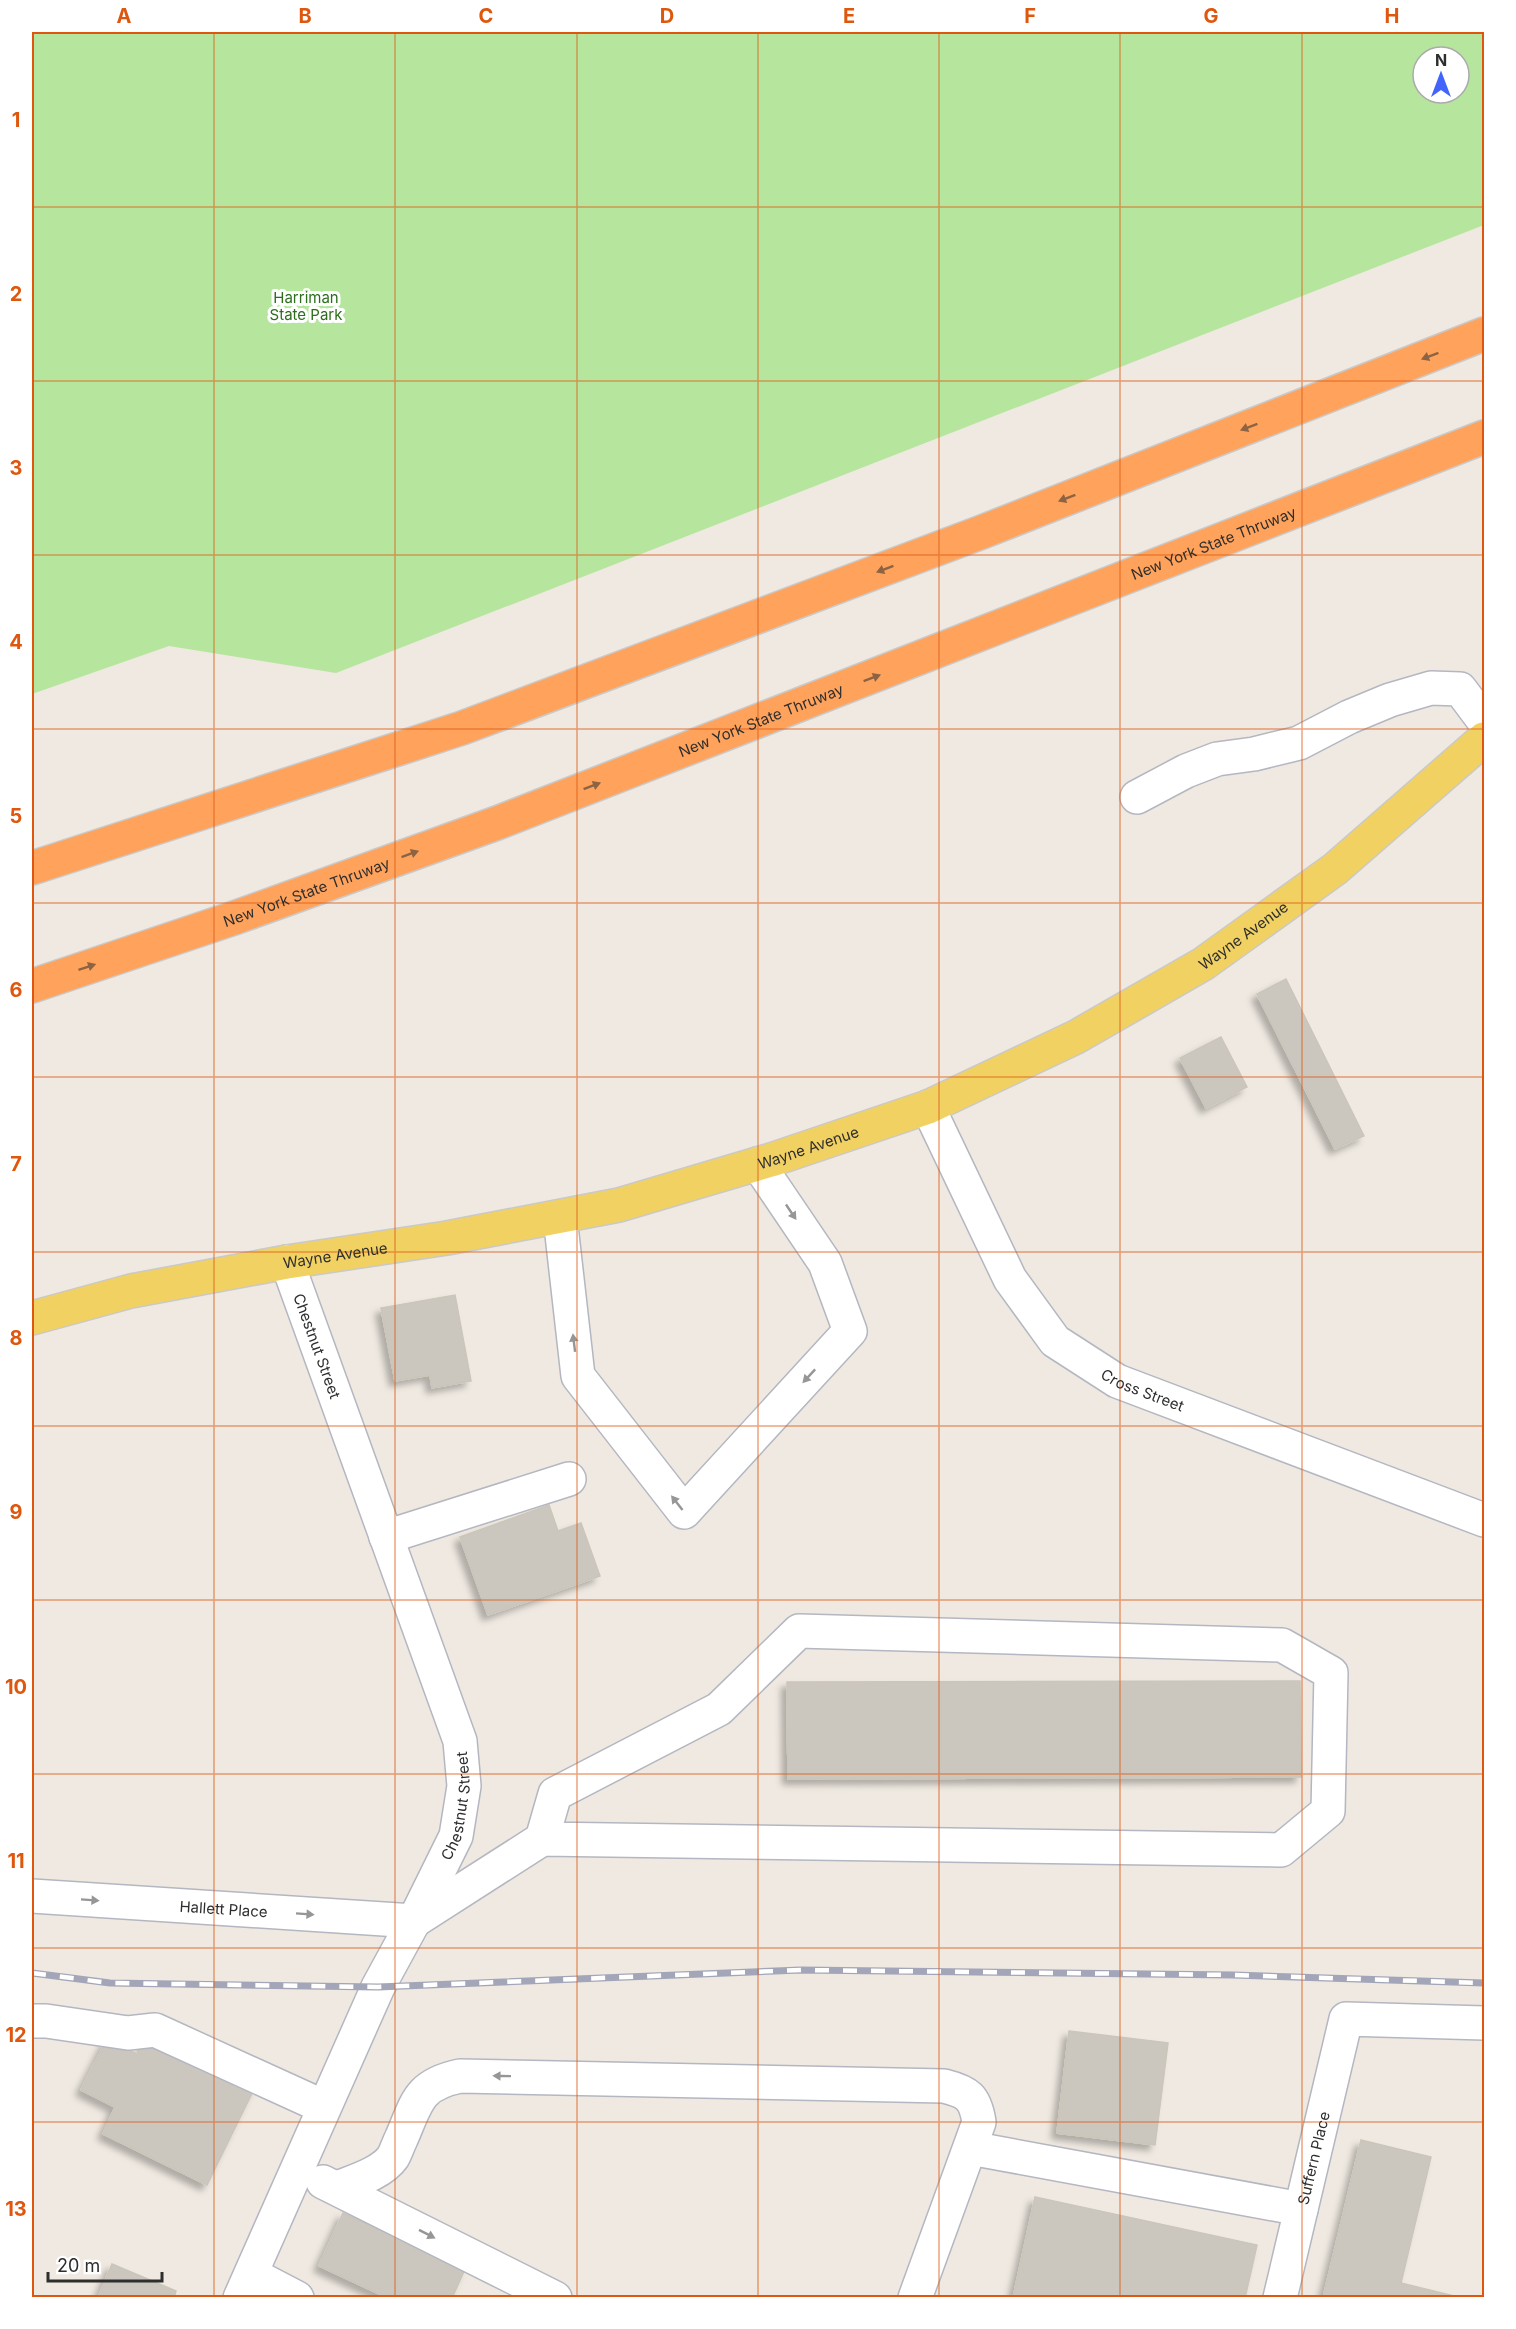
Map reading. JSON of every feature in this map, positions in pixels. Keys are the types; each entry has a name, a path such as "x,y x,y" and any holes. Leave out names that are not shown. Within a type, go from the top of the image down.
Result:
{"highway":[{"path":"32,868 462,728 982,532 1485,334"},
{"name":"New York State Thruway","path":"32,986 234,918 497,823 1485,437"}],"main road":[{"name":"Wayne Avenue","path":"32,1318 131,1291 287,1262 447,1238 619,1205 758,1164 927,1107 1076,1037 1203,964 1335,870 1485,739"}],"street":[{"path":"1137,797 1186,771 1207,763 1299,743 1390,700 1431,688 1460,689 1485,721"},
{"name":"Cross Street","path":"927,1107 1010,1279 1055,1341 1117,1381 1485,1520"},
{"path":"560,1217 578,1376 684,1512 850,1331 825,1263 758,1164"},
{"name":"Chestnut Street","path":"245,2286 378,1987 456,1836 464,1786 460,1741 287,1262"},
{"path":"386,1537 569,1479"},
{"path":"414,1921 542,1839 1281,1850 1328,1811 1331,1673 1282,1646 799,1631 719,1710 555,1794 542,1839"},
{"name":"Hallett Place","path":"32,1896 414,1921"},
{"name":"Suffern Place","path":"1280,2298 1346,2019 1485,2023"},
{"path":"32,2021 46,2020 128,2033 155,2030 324,2107"},
{"path":"385,2212 393,2157 417,2101 428,2087 443,2079 460,2076 944,2086 962,2091 976,2104 979,2122 915,2298"},
{"path":"970,2148 1301,2209"},
{"path":"337,2188 371,2173 393,2157"},
{"path":"297,2169 555,2298"},
{"path":"245,2286 297,2298"}],"green space":[{"name":"Harriman State Park","path":"32,32 1484,32 1484,225 336,673 169,646 32,694"}],"building":[{"path":"1286,979 1364,1136 1335,1149 1257,994"},
{"path":"1221,1037 1247,1087 1206,1108 1180,1058"},
{"path":"455,1295 471,1381 432,1388 430,1375 395,1381 381,1308"},
{"path":"549,1505 558,1531 581,1523 600,1576 488,1615 460,1537"},
{"path":"1300,1681 1301,1777 788,1779 787,1682"},
{"path":"151,2031 257,2083 207,2185 103,2134 115,2107 81,2090 107,2039 139,2055"},
{"path":"1069,2031 1168,2043 1155,2145 1057,2133"},
{"path":"1361,2140 1431,2157 1401,2283 1462,2298 1323,2298"},
{"path":"1035,2197 1257,2245 1245,2298 1013,2298"},
{"path":"343,2213 465,2269 452,2298 388,2298 319,2266"},
{"path":"112,2264 176,2291 174,2298 98,2298"}],"railway":[{"path":"32,1973 110,1983 378,1987 801,1970 1233,1975 1484,1983"}]}
